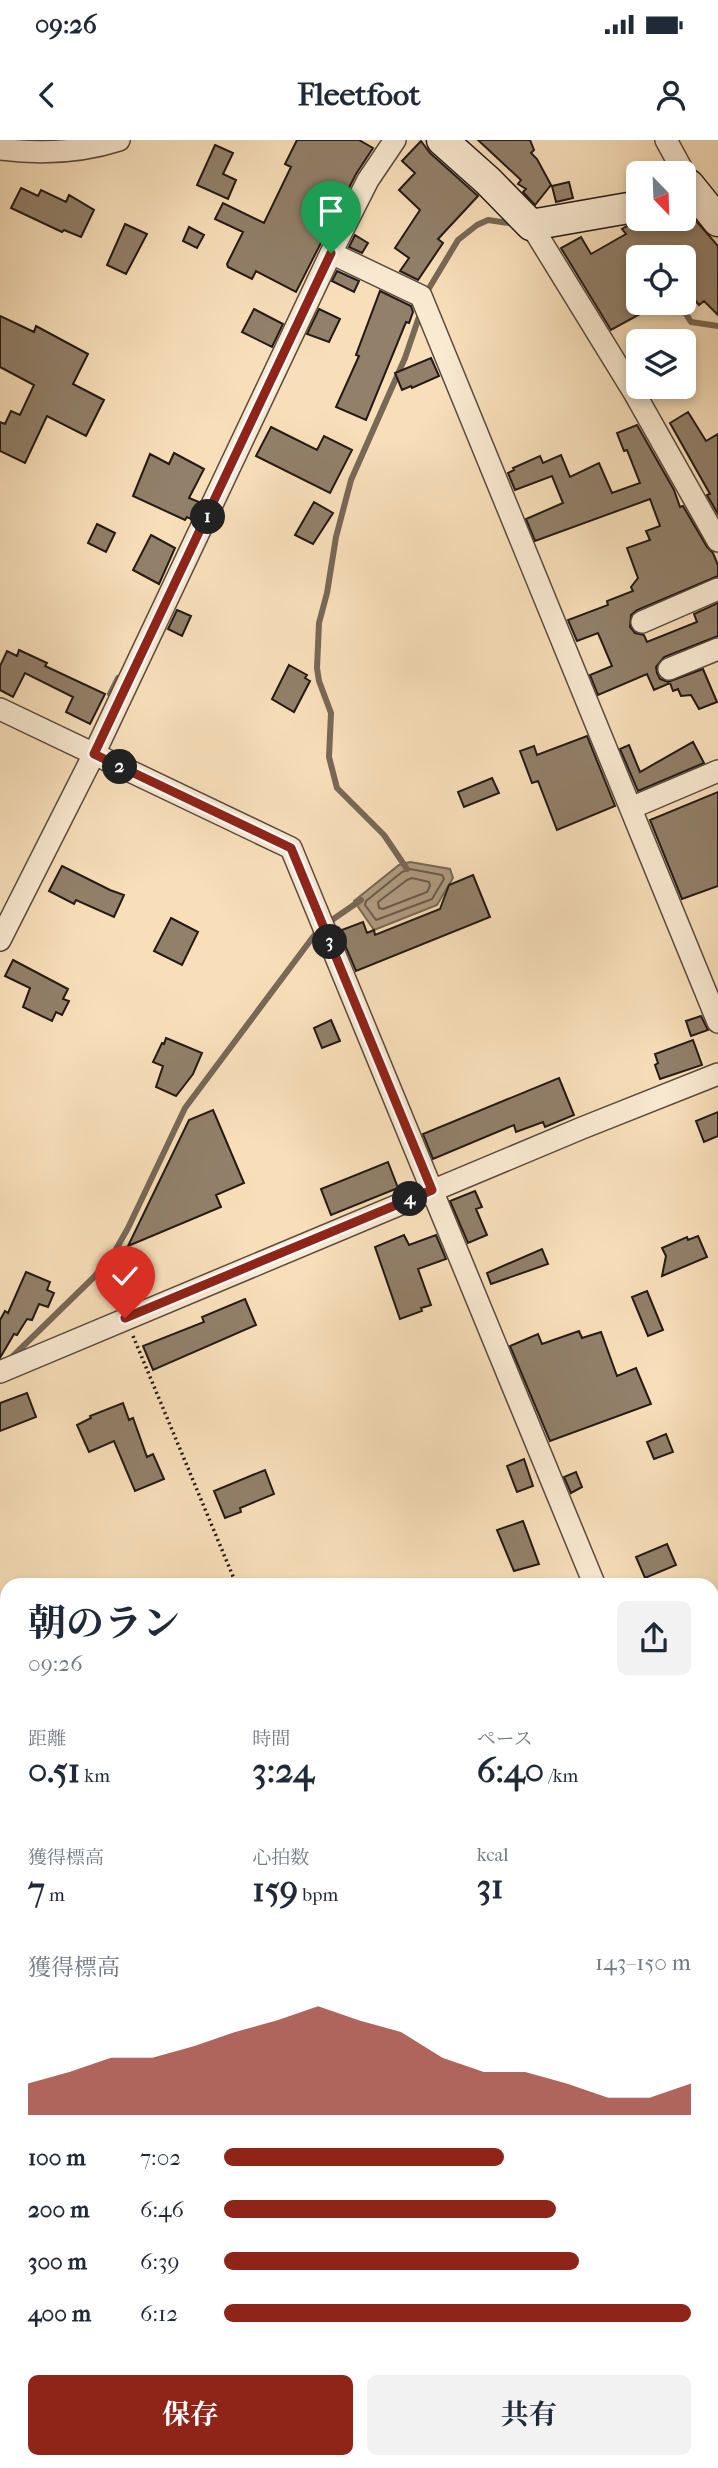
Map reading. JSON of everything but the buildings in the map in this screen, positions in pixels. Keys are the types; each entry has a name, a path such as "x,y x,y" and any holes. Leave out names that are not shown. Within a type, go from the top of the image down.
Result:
{"main road":[{"path":"442,140 488,181 531,225 626,208"},
{"path":"696,194 718,221"}],"street":[{"path":"3,156 93,148 120,140"},
{"path":"0,940 94,754 331,253 368,180 395,140"},
{"path":"666,140 676,161"},
{"path":"531,225 635,394 718,541"},
{"path":"331,253 421,296 718,1022"},
{"path":"642,622 718,589"},
{"path":"668,669 718,649"},
{"path":"0,709 291,848 592,1578"},
{"path":"631,808 718,771"},
{"path":"0,1372 432,1190 718,1074"}],"path":[{"path":"125,1318 234,1578"}],"water":[{"path":"410,862 450,869 453,878 437,905 374,930 354,901 399,865"}],"waterway":[{"path":"428,290 458,240 477,225 488,220 515,224"},
{"path":"407,869 384,835 337,788 329,757 331,713 317,668 319,623 336,537 351,480 405,358 420,314"},
{"path":"687,315 691,322 718,326"},
{"path":"110,694 118,678"},
{"path":"332,920 361,900"},
{"path":"11,1358 94,1277 115,1251 185,1108 316,933"}],"route":[{"path":"125,1318 432,1190 291,848 94,754 331,253"}]}
